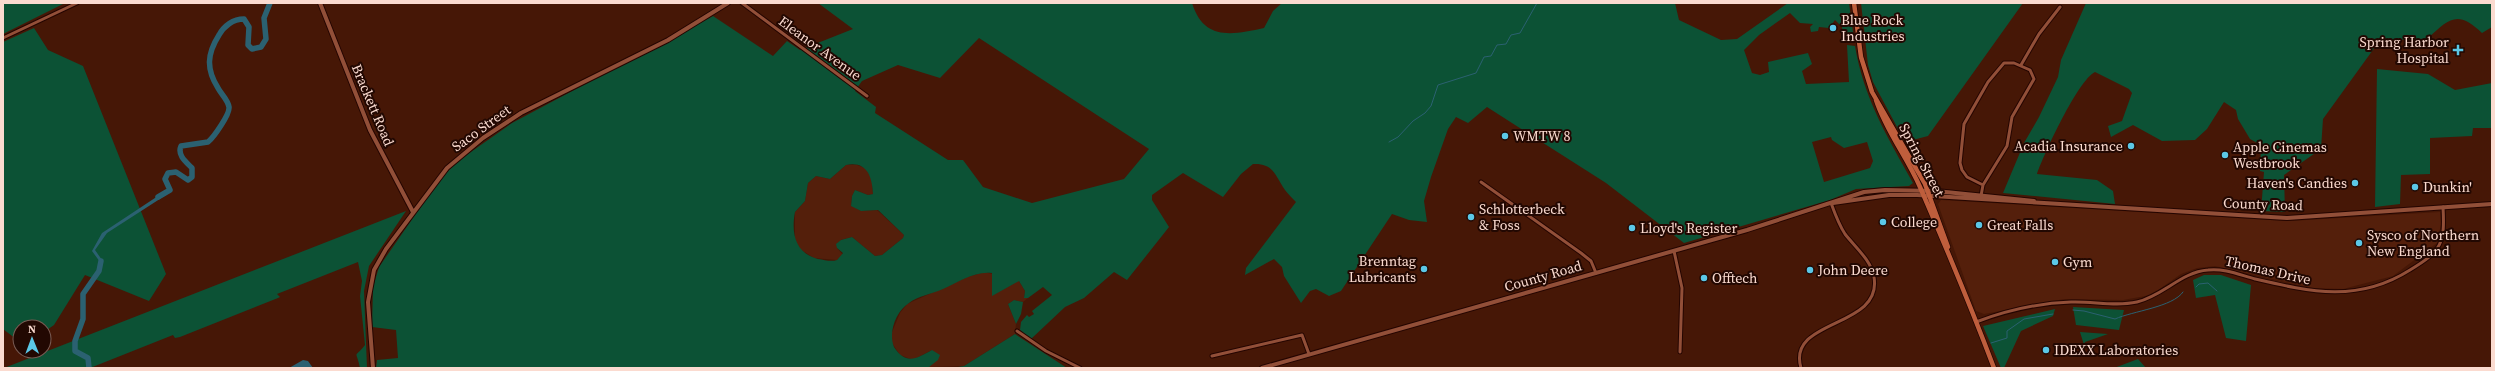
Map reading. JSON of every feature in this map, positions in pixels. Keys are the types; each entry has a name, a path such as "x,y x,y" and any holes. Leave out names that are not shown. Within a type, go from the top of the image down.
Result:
{"main road":[{"name":"Brackett Road","path":"320,3 366,121 413,212"},
{"name":"Saco Street","path":"373,368 368,311 370,281 378,261 447,168 499,126 537,104 684,31 728,3"},
{"name":"Spring Street","path":"1854,3 1864,69 1890,133 1924,196 1951,257"},
{"name":"Spring Street","path":"1876,100 1928,190 1951,257 1994,368"},
{"name":"County Road","path":"1262,368 1674,251 1864,192 1928,190 1981,194 2034,201"},
{"name":"County Road","path":"1831,203 1889,195 1930,196 1980,200 2034,201 2287,218 2492,204"}],"street":[{"path":"3,38 77,3"},
{"name":"Eleanor Avenue","path":"742,3 867,96"},
{"path":"2021,65 2039,34 2060,7"},
{"path":"1980,200 1983,185 2007,146 2012,117 2034,79 2030,70 2021,65 2007,61 2000,66 1988,82 1964,124 1960,162 1962,170 1967,177 1983,185"},
{"path":"1481,182 1581,253 1591,261 1596,272"},
{"path":"1801,368 1800,356 1803,346 1810,337 1859,311 1870,299 1874,289 1872,267 1845,233 1831,203"},
{"name":"Thomas Drive","path":"1976,322 2003,313 2070,302 2136,302 2160,293 2191,274 2208,270 2225,271 2318,292 2344,293 2371,288 2403,275 2420,263 2439,246 2444,237 2443,207"},
{"path":"1674,251 1682,288 1680,352"},
{"path":"1017,331 1065,362 1080,368"},
{"path":"1212,356 1302,335 1309,354"},
{"path":"1065,362 1070,368"}],"shaded area":[{"path":"846,165 857,165 865,168 870,173 872,181 873,194 868,195 855,190 852,196 851,205 861,211 877,210 904,235 903,238 882,255 875,256 852,237 841,240 837,248 843,255 837,260 814,258 798,248 795,241 795,212 805,201 808,183 816,176 830,179"},
{"path":"1941,200 2290,221 2440,212 2441,224 2437,243 2393,276 2343,289 2312,288 2215,266 2197,268 2181,274 2151,295 2123,300 2064,299 1984,314 1976,311 1938,204"},
{"path":"985,272 1019,281 1025,291 1024,297 1028,298 1023,302 1014,300 1008,304 1016,324 1015,334 964,366 927,367 932,350 913,360 900,355 892,343 892,332 900,313 907,304 967,277"}],"green space":[{"path":"3,3 65,3 3,34"},
{"path":"818,3 1192,3 1197,15 1204,24 1220,32 1230,33 1264,28 1273,11 1282,3 1675,3 1679,20 1721,40 1737,39 1788,3 1849,3 1854,39 1848,40 1847,35 1843,36 1842,27 1835,20 1829,28 1819,27 1818,31 1811,32 1810,27 1813,24 1800,23 1790,13 1759,35 1744,50 1752,73 1760,75 1769,72 1768,62 1808,53 1812,64 1802,71 1806,84 1849,82 1847,45 1855,46 1864,83 1870,100 1913,183 1909,186 1856,189 1830,200 1684,243 1606,183 1487,107 1468,123 1456,117 1448,129 1424,201 1427,222 1409,220 1392,214 1341,291 1329,296 1316,289 1310,291 1301,303 1284,276 1282,267 1274,259 1245,275 1246,268 1296,202 1285,190 1270,168 1260,164 1253,164 1241,174 1223,197 1183,173 1152,195 1152,200 1169,227 1127,280 1114,272 1084,298 1065,307 1031,339 1020,330 1021,322 1027,315 1029,317 1034,314 1032,311 1052,295 1043,287 1028,298 1024,298 1025,291 1019,281 992,296 992,273 985,273 973,275 909,303 900,311 894,322 892,341 894,347 898,353 912,359 932,350 940,355 938,360 929,367 952,368 376,368 377,360 398,358 396,330 372,327 373,287 379,267 440,179 458,161 512,123 713,16 773,56 787,41 800,50 853,29","holes":["979,38 1149,149 1124,179 1032,203 983,187 963,160 948,160 875,113 876,107 855,91 862,81 898,65 940,78","1831,137 1832,140 1844,148 1867,142 1873,161 1870,168 1824,182 1812,142","853,164 864,168 870,176 873,194 868,195 855,190 852,196 851,206 861,211 878,210 904,235 903,238 882,255 875,256 852,237 841,240 836,244 837,248 843,253 837,260 830,261 818,259 804,252 796,241 794,235 795,212 805,201 808,183 816,176 830,179 846,165"]},
{"path":"1861,3 2023,3 1928,136 1905,142 1873,82 1868,65"},
{"path":"2086,3 2492,3 2492,27 2482,33 2466,21 2459,19 2447,22 2427,39 2387,40 2383,36 2323,119 2321,149 2284,175 2285,212 2261,211 2264,172 2260,171 2261,145 2250,139 2238,119 2236,110 2224,102 2207,129 2195,140 2162,141 2133,125 2111,137 2108,126 2122,121 2132,93 2129,89 2095,72 2080,88 2062,118 2037,174 2097,180 2113,191 2115,204 2003,193 2024,143 2039,117 2058,77 2061,60"},
{"path":"34,28 48,50 83,66 166,274 149,301 85,275 52,326 52,319 12,319 12,336 3,329 3,42"},
{"path":"2377,69 2428,74 2455,90 2492,83 2492,128 2473,128 2472,136 2430,138 2430,174 2401,175 2400,204 2375,207"},
{"path":"406,211 369,266 364,291 367,368 360,368 356,355 365,345 360,296 362,281 358,262 277,294 280,297 278,298 180,337 175,338 173,335 90,368 4,368 27,359 52,359 52,349"},
{"path":"2204,275 2221,275 2251,285 2246,341 2226,338 2215,295 2196,298 2193,280"},
{"path":"1014,300 1023,302 1021,314 1016,324 1008,304"},
{"path":"2073,307 2124,310 2119,330 2076,325"},
{"path":"2055,309 2053,316 2021,331 2004,368 2001,368 1983,326"},
{"path":"2080,332 2108,334 2085,342 2084,345"},
{"path":"1015,334 1067,368 952,368 964,366"},
{"path":"2138,359 2146,368 2114,368"}],"water":[{"path":"161,194 166,195 107,233 95,250 102,260 102,269 99,268 100,262 92,251 102,233"},
{"path":"303,360 308,361 313,368 289,368"}],"waterway":[{"path":"158,197 170,190 165,179 168,173 176,172 188,180 192,177 192,168 181,155 181,146 208,142 218,131 229,110 226,99 214,81 210,68 210,55 219,35 229,24 236,20 244,19 249,27 248,45 252,49 261,47 266,39 264,18 270,3"},
{"path":"1389,142 1398,137 1413,121 1425,113 1431,106 1438,85 1476,73 1484,57 1491,56 1497,45 1506,44 1511,35 1520,33 1537,3"},
{"path":"89,368 88,358 75,351 75,341 83,319 83,294 99,271 101,261"},
{"path":"2196,287 2199,284 2208,283 2217,291"},
{"path":"2073,310 2084,311 2115,319 2162,305 2178,297 2183,292"},
{"path":"1991,343 2007,338 2007,331 2024,319 2053,314"}],"place":[{"name":"Blue Rock Industries","path":"1833,28"},
{"name":"Spring Harbor Hospital","path":"2458,50"},
{"name":"WMTW 8","path":"1505,136"},
{"name":"Acadia Insurance","path":"2131,146"},
{"name":"Apple Cinemas Westbrook","path":"2225,155"},
{"name":"Haven's Candies","path":"2355,183"},
{"name":"Dunkin'","path":"2415,187"},
{"name":"Schlotterbeck & Foss","path":"1471,217"},
{"name":"College","path":"1883,222"},
{"name":"Great Falls","path":"1979,225"},
{"name":"Lloyd's Register","path":"1632,228"},
{"name":"Sysco of Northern New England","path":"2359,243"},
{"name":"Gym","path":"2055,262"},
{"name":"Brenntag Lubricants","path":"1424,269"},
{"name":"John Deere","path":"1810,270"},
{"name":"Offtech","path":"1704,278"},
{"name":"IDEXX Laboratories","path":"2046,350"}]}
